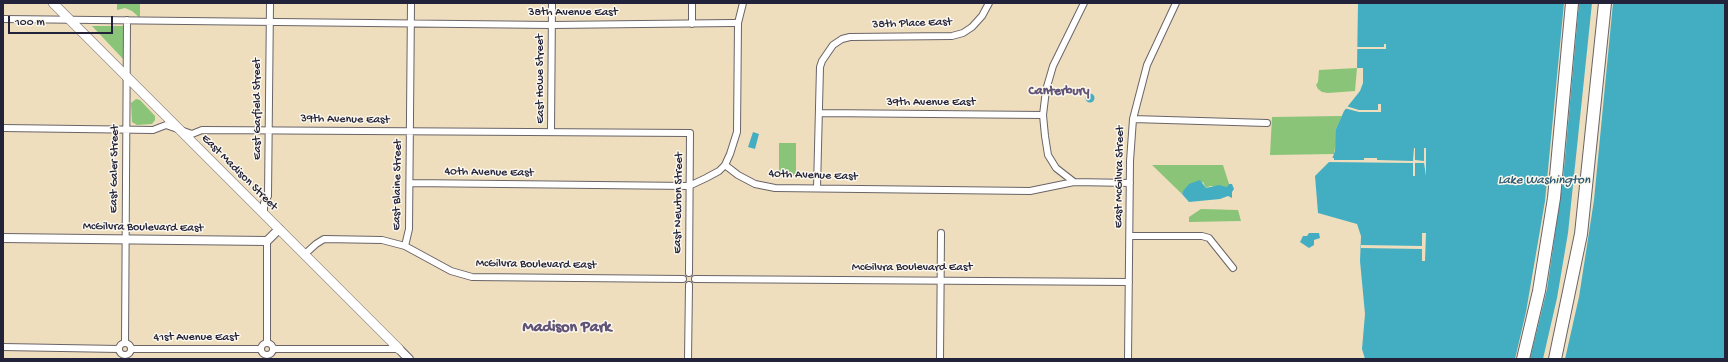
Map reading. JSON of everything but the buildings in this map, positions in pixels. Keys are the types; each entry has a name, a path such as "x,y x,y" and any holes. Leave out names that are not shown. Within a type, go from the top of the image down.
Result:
{"highway":[{"path":"1523,359 1538,291 1554,198 1572,3"},
{"path":"1555,359 1581,234 1605,3"}],"main road":[{"name":"East Madison Street","path":"53,3 305,254 399,350"}],"street":[{"name":"East Garfield Street","path":"264,214 264,203 268,196 270,3"},
{"name":"East Blaine Street","path":"405,246 409,229 411,3"},
{"name":"East Howe Street","path":"551,131 552,3"},
{"path":"692,3 692,24"},
{"path":"725,165 734,143 738,121 738,23 744,3"},
{"name":"38th Place East","path":"819,113 820,67 833,45 842,39 850,37 952,36 963,33 982,16 989,3"},
{"path":"1074,182 1056,168 1048,155 1044,136 1044,115 1046,90 1053,66 1084,3"},
{"name":"East McGilvra Street","path":"1128,359 1132,119 1144,72 1176,3"},
{"name":"38th Avenue East","path":"3,20 552,25 738,23"},
{"name":"East Galer Street","path":"125,343 128,78 126,20"},
{"path":"817,188 819,113"},
{"name":"39th Avenue East","path":"819,113 1044,115"},
{"path":"1132,119 1267,123"},
{"name":"39th Avenue East","path":"3,128 153,130 166,125 192,134 202,130 690,133"},
{"name":"East Newton Street","path":"689,273 690,133"},
{"name":"40th Avenue East","path":"410,184 689,186 711,176 725,165 738,175 755,184 775,188 1030,191 1074,182 1130,184"},
{"path":"267,343 267,241 279,229"},
{"path":"940,359 941,233"},
{"path":"1130,236 1202,236 1209,238 1233,268"},
{"name":"McGilvra Boulevard East","path":"3,238 267,241"},
{"name":"McGilvra Boulevard East","path":"305,254 324,239 382,240 405,246 451,270 472,277 683,279"},
{"path":"689,273 693,274 695,279 694,282 689,285 685,283 683,279 684,275 689,273"},
{"name":"McGilvra Boulevard East","path":"695,279 1129,282"},
{"path":"688,359 689,285"},
{"path":"125,343 129,344 131,349 125,357 119,349 121,344 125,343"},
{"path":"267,343 262,345 261,349 263,354 267,357 273,350"},
{"path":"267,343 271,345 273,350"},
{"path":"3,348 119,349"},
{"name":"41st Avenue East","path":"131,349 261,349"},
{"path":"273,350 399,350"},
{"name":"East Madison Street","path":"399,350 409,359"}],"green space":[{"path":"117,3 140,3 140,18 132,11 125,8 117,10"},
{"path":"92,26 123,26 124,60"},
{"path":"1357,68 1355,91 1328,93 1322,92 1316,85 1318,82 1319,70"},
{"path":"136,99 140,100 155,116 155,120 152,124 137,125 132,122 131,103"},
{"path":"1342,116 1336,129 1337,136 1334,154 1270,155 1272,117"},
{"path":"779,143 796,143 796,176 779,176"},
{"path":"1152,165 1223,165 1229,184 1228,187 1210,186 1206,188 1203,182 1183,191 1182,194"},
{"path":"1201,209 1238,210 1241,221 1189,222 1189,217"}],"water":[{"name":"Lake Washington","path":"1358,3 1725,3 1725,359 1365,359 1362,349 1365,314 1360,261 1361,236 1357,224 1318,213 1315,176 1332,159 1335,151 1336,129 1344,111 1360,91 1363,83 1363,68 1357,68"},
{"path":"1090,93 1095,98 1090,103 1085,98"},
{"path":"753,132 759,134 755,149 748,147"},
{"path":"1200,180 1206,188 1219,185 1227,187 1229,184 1232,184 1234,189 1232,192 1232,198 1228,196 1220,199 1189,202 1182,194 1183,191 1189,184"},
{"path":"1309,233 1319,233 1320,238 1314,240 1314,245 1309,248 1300,242 1303,236 1307,236"}],"pier":[{"path":"1564,3 1579,3 1563,180 1547,289 1530,359 1515,359 1526,312 1545,201"},
{"path":"1592,3 1613,3 1594,200 1579,297 1565,359 1543,359 1557,298 1568,233"},
{"path":"1384,44 1386,44 1386,49 1355,49 1355,47 1384,47"},
{"path":"1378,104 1381,104 1381,112 1359,112 1344,108 1346,106 1359,110 1378,110"},
{"path":"1414,148 1415,160 1424,161 1424,148 1426,148 1426,176 1424,163 1415,163 1415,176 1413,176 1413,163 1327,162 1330,158 1334,158 1334,160 1364,160 1364,158 1377,158 1377,160 1413,161"},
{"path":"1422,233 1426,233 1425,261 1422,261 1422,249 1361,248 1361,245 1422,246"}],"district":[{"name":"Canterbury","path":"1059,92"},
{"name":"Madison Park","path":"567,329"}]}
